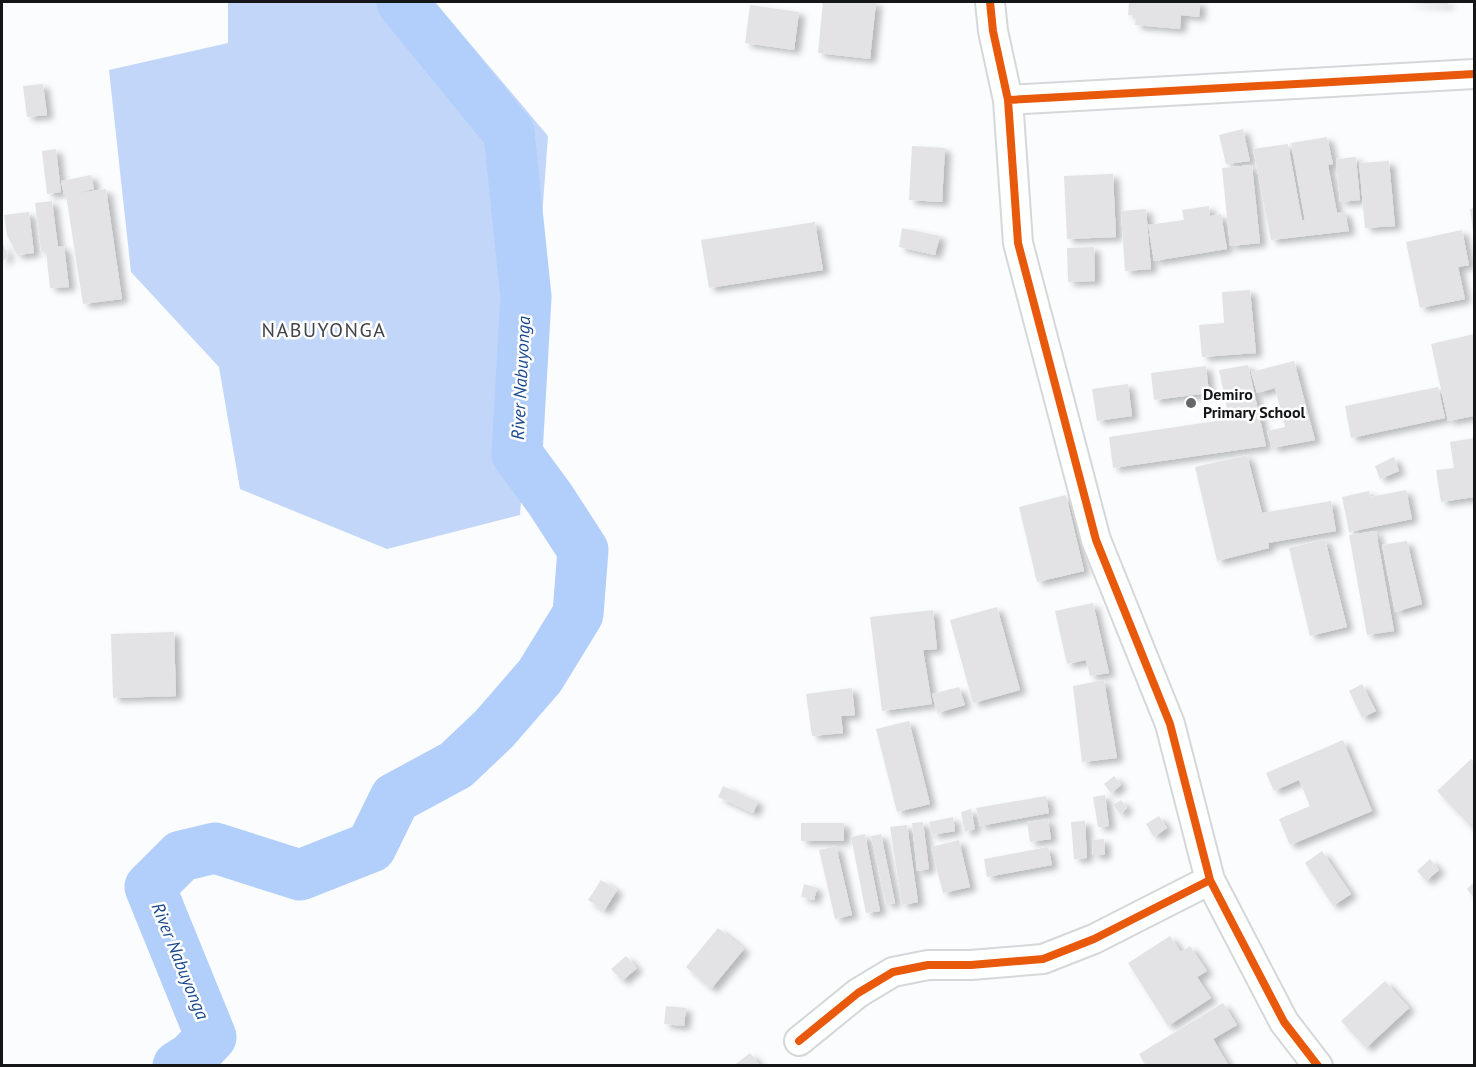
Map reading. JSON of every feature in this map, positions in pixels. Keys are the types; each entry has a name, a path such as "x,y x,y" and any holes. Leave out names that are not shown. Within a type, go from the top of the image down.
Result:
{"street":[{"path":"990,2 993,31 1008,100 1018,243 1096,540 1170,724 1210,880 1284,1022 1318,1065"},
{"path":"1008,100 1474,74"},
{"path":"799,1041 858,993 893,972 928,965 971,965 1043,959 1094,939 1210,880"}],"shaded area":[{"path":"228,2 435,2 548,136 520,515 387,549 240,489 219,367 131,272 109,70 228,43"}],"building":[{"path":"823,2 876,2 870,59 818,53"},
{"path":"1129,2 1200,2 1199,17 1181,15 1180,29 1135,25 1136,16 1128,15"},
{"path":"1448,2 1448,5 1409,3"},
{"path":"750,5 799,12 794,50 745,43"},
{"path":"43,84 47,115 27,117 23,86"},
{"path":"1243,129 1250,161 1226,164 1219,135"},
{"path":"1327,137 1333,164 1328,165 1337,213 1345,212 1349,231 1271,240 1253,149 1288,144 1302,220 1305,220 1291,143"},
{"path":"912,146 945,148 942,202 909,200"},
{"path":"56,149 61,192 47,194 42,151"},
{"path":"1356,157 1360,200 1340,202 1336,159"},
{"path":"1389,161 1395,226 1365,228 1359,163"},
{"path":"1252,165 1260,243 1230,246 1222,168"},
{"path":"1113,174 1116,237 1067,239 1064,176"},
{"path":"91,175 94,189 77,193 106,189 122,299 83,304 66,195 64,195 61,181"},
{"path":"52,201 58,247 64,246 69,287 50,288 46,251 41,251 35,203"},
{"path":"1209,206 1210,216 1221,214 1227,249 1154,261 1148,225 1184,220 1182,210"},
{"path":"1474,208 1474,231 1473,231 1470,209"},
{"path":"1146,209 1151,269 1125,271 1121,211"},
{"path":"29,212 34,253 17,255 7,235 4,215"},
{"path":"815,222 823,270 709,288 701,240"},
{"path":"902,228 940,236 935,255 899,247"},
{"path":"1462,230 1469,265 1458,267 1465,299 1420,308 1406,242"},
{"path":"2,241 8,256 2,262"},
{"path":"1094,247 1095,281 1068,282 1067,248"},
{"path":"1250,290 1256,353 1202,357 1199,325 1224,323 1222,292"},
{"path":"1474,334 1474,416 1448,421 1431,344"},
{"path":"1294,361 1315,440 1272,448 1267,431 1285,427 1275,388 1257,393 1251,372"},
{"path":"1248,365 1266,446 1113,468 1109,437 1229,419 1219,370"},
{"path":"1206,366 1209,393 1154,400 1151,373"},
{"path":"1128,384 1132,416 1097,421 1092,389"},
{"path":"1438,387 1445,418 1351,438 1345,406"},
{"path":"1474,438 1474,497 1441,502 1436,470 1454,468 1450,442"},
{"path":"1247,455 1262,513 1331,501 1336,531 1268,543 1269,548 1217,561 1195,467"},
{"path":"1394,457 1399,471 1380,479 1375,466"},
{"path":"1406,490 1412,519 1349,532 1342,497 1369,491 1370,497"},
{"path":"1066,495 1084,571 1037,582 1019,507"},
{"path":"1376,531 1394,631 1367,635 1349,535"},
{"path":"1325,539 1347,627 1310,636 1289,548"},
{"path":"1407,541 1422,604 1395,612 1382,545"},
{"path":"1093,603 1109,673 1090,676 1086,660 1067,664 1055,611"},
{"path":"997,607 1020,690 973,703 950,620"},
{"path":"933,610 937,649 923,650 932,704 882,711 870,617"},
{"path":"174,632 176,696 113,698 111,634"},
{"path":"1104,680 1117,758 1082,762 1073,686"},
{"path":"1362,684 1376,711 1362,718 1349,691"},
{"path":"959,687 965,705 937,713 932,694"},
{"path":"852,688 855,715 841,716 843,733 812,736 806,694"},
{"path":"909,721 930,804 897,812 876,729"},
{"path":"1343,740 1372,811 1290,845 1279,819 1310,806 1299,780 1274,791 1266,773"},
{"path":"1471,759 1474,762 1474,830 1437,791"},
{"path":"1114,776 1121,785 1111,793 1104,784"},
{"path":"723,786 758,802 753,813 718,797"},
{"path":"1105,795 1109,826 1098,827 1093,797"},
{"path":"1046,796 1049,813 980,826 976,808"},
{"path":"1121,800 1127,808 1120,814 1113,805"},
{"path":"971,809 975,829 965,832 961,812"},
{"path":"1159,816 1167,828 1154,837 1146,824"},
{"path":"953,817 955,831 932,835 929,822"},
{"path":"1048,819 1051,839 1030,842 1027,822"},
{"path":"1085,821 1087,858 1074,859 1071,822"},
{"path":"923,822 929,869 917,871 912,823"},
{"path":"801,823 844,823 844,841 801,841"},
{"path":"907,825 918,902 902,905 890,827"},
{"path":"865,834 880,911 866,913 851,837"},
{"path":"881,834 895,903 886,904 871,836"},
{"path":"1104,839 1105,855 1093,855 1092,840"},
{"path":"959,840 970,887 943,893 931,847"},
{"path":"836,846 852,915 835,919 819,850"},
{"path":"1048,847 1052,865 987,877 984,859"},
{"path":"1322,851 1351,894 1333,906 1305,863"},
{"path":"1430,859 1439,870 1426,881 1417,871"},
{"path":"601,880 617,890 604,911 588,900"},
{"path":"1474,882 1474,898 1467,889"},
{"path":"804,884 817,888 814,900 801,897"},
{"path":"718,928 744,949 711,989 686,967"},
{"path":"1170,936 1181,952 1190,946 1207,971 1197,977 1211,998 1168,1026 1128,963"},
{"path":"626,956 637,968 622,981 611,969"},
{"path":"1385,981 1409,1008 1366,1048 1341,1021"},
{"path":"1223,1003 1237,1025 1213,1039 1229,1066 1146,1066 1139,1054"},
{"path":"666,1006 686,1008 684,1026 664,1024"},
{"path":"750,1053 760,1066 733,1066"}],"waterway":[{"name":"River Nabuyonga","path":"178,1066 191,1058 211,1037 150,887 181,856 215,848 300,875 371,847 395,798 456,765 494,729 540,676 578,614 583,550 517,454 526,297 509,133 402,2"}],"cycle path":[{"path":"990,2 993,31 1008,100 1018,243 1096,540 1170,724 1210,880 1284,1022 1318,1066"},
{"path":"1008,100 1474,74"},
{"path":"799,1041 858,993 893,972 928,965 971,965 1043,959 1094,939 1210,880"}],"place":[{"name":"Demiro Primary School","path":"1191,403"}],"district":[{"name":"NABUYONGA","path":"324,330"}]}
